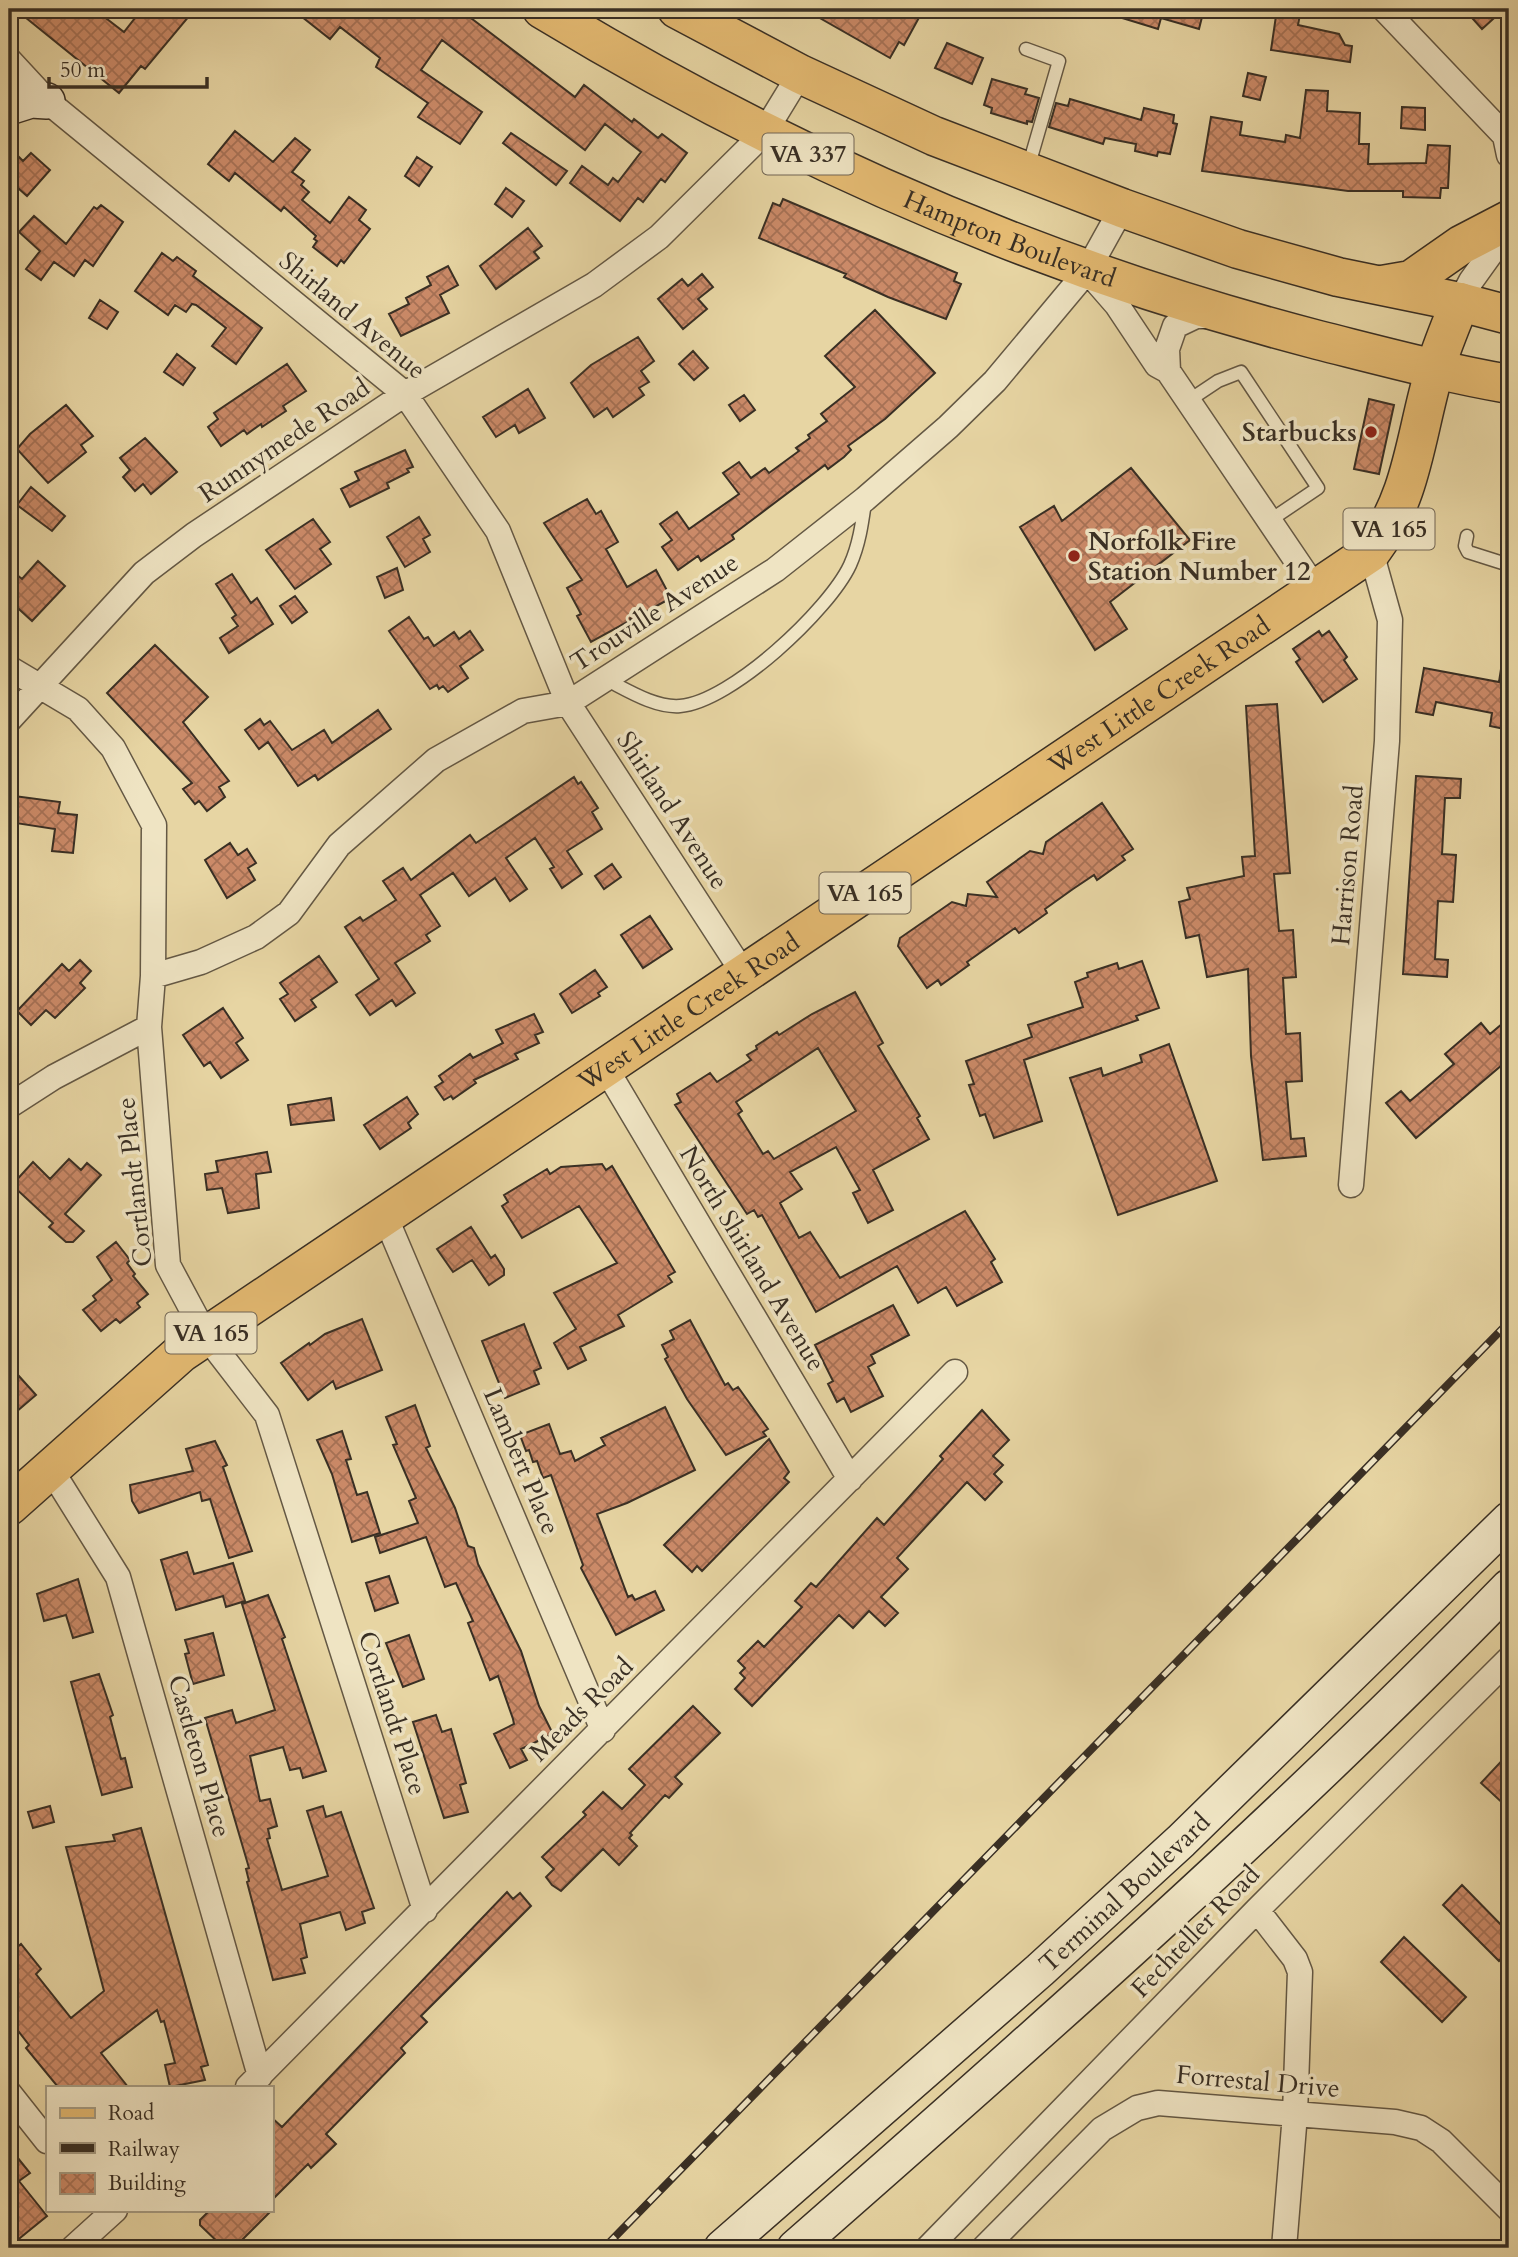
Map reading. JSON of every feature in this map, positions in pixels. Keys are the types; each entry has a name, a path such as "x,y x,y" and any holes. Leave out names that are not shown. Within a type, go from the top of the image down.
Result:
{"main road":[{"name":"Hampton Boulevard","path":"542,9 764,133 894,194 1087,271 1226,316 1434,370 1509,384"},
{"name":"VA 337","path":"677,9 800,74 934,136 1122,208 1238,249 1509,315"},
{"path":"9,107 31,100 47,101"},
{"path":"1378,285 1410,280 1461,245 1509,220"},
{"name":"West Little Creek Road","path":"9,1506 181,1353 1317,591 1371,552 1390,527 1404,495 1434,370 1460,302"},
{"name":"Terminal Boulevard","path":"722,2248 1020,1988 1181,1840 1509,1520"},
{"name":"Terminal Boulevard","path":"795,2248 1119,1963 1348,1746 1509,1587"}],"street":[{"path":"1384,9 1505,136 1509,155"},
{"name":"Shirland Avenue","path":"9,60 47,101 405,394 498,531 568,703 744,974"},
{"name":"Runnymede Road","path":"9,720 39,684 144,573 194,535 405,394 594,285 659,237 764,133 800,74"},
{"name":"Trouville Avenue","path":"153,976 201,962 256,937 289,913 339,845 436,760 523,711 568,703 775,570 865,499 942,434 995,381 1087,271 1122,208"},
{"name":"West Little Creek Road","path":"1460,302 1471,281 1509,228"},
{"path":"1087,271 1117,305 1157,365 1168,371 1317,591"},
{"path":"1168,371 1167,349 1175,326 1196,316 1226,316"},
{"name":"Harrison Road","path":"1351,1185 1387,741 1390,620 1371,552"},
{"name":"Cortlandt Place","path":"9,668 78,709 113,748 154,825 153,976 149,1027 168,1265 206,1336 267,1415 425,1910"},
{"path":"9,1106 54,1077 149,1027"},
{"name":"North Shirland Avenue","path":"605,1067 850,1479"},
{"name":"Lambert Place","path":"385,1216 603,1730"},
{"name":"Meads Road","path":"254,2082 955,1372"},
{"name":"Castleton Place","path":"50,1468 118,1577 254,2082"},
{"name":"Fechteller Road","path":"928,2248 1257,1910 1509,1659"},
{"path":"1257,1910 1295,1959 1300,1972 1295,2114 1284,2248"},
{"path":"9,2093 46,2140"},
{"name":"Forrestal Drive","path":"984,2248 1102,2129 1137,2108 1175,2103 1395,2122 1421,2128 1441,2141 1509,2208"},
{"path":"73,2248 108,2212"}],"lane":[{"path":"1026,49 1059,61 1027,172"},
{"path":"1188,401 1218,381 1241,372 1318,488 1269,521"},
{"path":"605,679 643,697 671,706 691,704 717,693 766,659 824,604 849,566 861,532 865,499"},
{"path":"1467,536 1465,546 1468,552 1509,565"}],"building":[{"path":"15,9 94,9 124,32 142,9 195,9 145,69 141,66 119,93"},
{"path":"292,9 459,9 575,97 584,85 632,122 634,119 658,138 662,134 687,153 665,182 661,179 643,202 638,198 620,221 570,183 582,166 608,185 613,178 618,182 641,152 605,124 585,150 442,40 421,70 482,112 460,144 418,117 428,103 376,67 380,58 340,27 330,39"},
{"path":"804,9 911,9 921,14 904,45 899,42 890,58"},
{"path":"1107,9 1204,9 1199,29 1161,18 1158,29 1106,13"},
{"path":"1277,9 1301,9 1298,25 1339,34 1345,45 1352,46 1350,62 1271,50"},
{"path":"1464,9 1504,9 1482,29"},
{"path":"947,43 983,58 972,84 935,68"},
{"path":"1248,73 1266,77 1260,100 1243,96"},
{"path":"992,79 1027,89 1025,94 1039,98 1032,122 1027,121 1027,124 991,113 992,108 984,105"},
{"path":"1306,90 1328,91 1327,111 1360,113 1359,144 1369,144 1368,164 1426,163 1428,145 1450,146 1448,188 1441,188 1440,198 1403,197 1403,191 1348,191 1202,171 1211,117 1242,122 1240,135 1285,142 1286,135 1300,138"},
{"path":"1070,99 1141,120 1144,108 1174,115 1173,123 1177,124 1170,154 1158,152 1157,156 1135,151 1136,144 1105,138 1103,144 1049,127 1056,103 1068,106"},
{"path":"1402,107 1425,108 1425,130 1401,128"},
{"path":"235,131 273,162 295,138 310,150 292,172 304,181 301,185 309,192 302,200 330,223 349,197 366,210 359,220 370,229 344,263 341,260 337,266 313,247 317,241 314,239 316,236 284,207 281,211 235,173 229,181 208,164"},
{"path":"511,133 567,171 556,185 503,143"},
{"path":"31,153 50,170 27,196 9,180 9,166 18,156 23,161"},
{"path":"417,157 432,167 419,186 405,176"},
{"path":"506,188 524,201 512,217 495,204"},
{"path":"783,199 957,273 954,281 961,284 946,319 888,297 844,277 846,274 759,238 773,203 780,206"},
{"path":"101,205 123,222 93,266 85,260 74,276 54,262 41,280 26,269 40,251 19,232 34,216 66,244 94,207 97,209"},
{"path":"528,228 542,246 534,252 539,258 496,289 480,266"},
{"path":"162,253 173,261 177,257 196,271 193,276 262,328 236,364 212,346 226,328 196,305 192,304 186,312 175,305 168,315 135,291"},
{"path":"448,266 458,285 440,295 449,313 401,336 389,314 409,304 406,298 431,285 427,277"},
{"path":"702,274 713,287 698,299 707,309 683,329 658,299 682,279 688,286"},
{"path":"100,300 118,312 107,329 89,318"},
{"path":"875,310 935,373 885,419 848,446 851,450 844,457 828,469 825,465 732,535 734,539 701,561 698,556 678,570 662,547 672,540 660,524 677,512 689,529 739,494 723,473 739,462 751,478 765,468 769,473 799,451 796,448 810,438 808,435 827,421 821,414 855,387 825,356"},
{"path":"638,337 654,361 641,371 649,382 639,388 644,395 613,417 607,408 594,417 571,383 591,365"},
{"path":"693,351 708,368 694,380 679,364"},
{"path":"177,354 195,368 183,385 164,372"},
{"path":"287,364 306,391 283,406 286,411 262,427 261,424 247,434 244,430 221,446 208,427 218,419 214,413"},
{"path":"528,389 545,418 519,433 515,425 496,437 483,417"},
{"path":"744,395 755,410 740,421 729,405"},
{"path":"1369,399 1394,405 1379,474 1354,469"},
{"path":"66,405 93,436 81,445 86,452 48,483 17,449 30,434"},
{"path":"145,438 177,472 151,494 143,484 135,491 123,477 130,470 120,458"},
{"path":"405,450 413,467 407,469 409,472 387,483 389,488 350,507 341,489 359,480 355,472"},
{"path":"1131,468 1190,540 1110,602 1127,629 1095,650 1020,527 1054,506 1062,521"},
{"path":"31,487 65,516 52,531 17,505"},
{"path":"587,499 596,514 601,511 618,542 606,549 627,587 656,570 671,598 591,642 577,616 581,614 567,588 582,580 544,523"},
{"path":"419,517 430,535 423,539 430,552 405,567 387,537"},
{"path":"313,519 330,542 320,549 331,564 295,589 266,550"},
{"path":"38,561 65,586 32,621 9,600 9,585 17,575 22,579"},
{"path":"397,568 403,590 385,598 377,577"},
{"path":"232,574 251,603 257,598 273,624 229,653 220,638 238,626 232,618 236,615 216,584"},
{"path":"295,596 307,612 292,623 280,606"},
{"path":"409,617 424,639 428,637 434,646 454,632 459,639 470,631 483,650 460,666 468,678 448,692 443,686 439,689 437,685 430,689 389,631"},
{"path":"1319,631 1322,636 1329,631 1347,657 1344,660 1357,679 1323,702 1296,662 1300,659 1293,649"},
{"path":"155,645 208,697 183,722 229,781 219,787 225,797 207,811 199,801 195,804 183,789 192,783 107,693"},
{"path":"1424,668 1499,682 1501,669 1509,669 1509,730 1490,726 1492,713 1436,702 1433,715 1416,712"},
{"path":"1277,704 1290,873 1274,874 1279,931 1293,930 1296,977 1283,978 1286,1034 1300,1033 1302,1081 1286,1082 1291,1139 1304,1138 1306,1156 1263,1160 1251,1056 1248,969 1207,977 1199,935 1186,938 1179,902 1190,899 1187,888 1244,876 1242,857 1255,856 1246,706"},
{"path":"378,710 391,729 318,780 315,775 298,786 268,742 259,749 245,730 260,719 264,725 270,721 292,750 324,730 332,743"},
{"path":"1416,776 1461,779 1460,798 1445,798 1442,854 1456,855 1453,902 1438,901 1435,959 1448,960 1447,977 1403,974"},
{"path":"574,777 578,784 581,782 598,808 592,812 602,829 567,851 582,874 562,888 550,869 554,867 535,838 506,858 527,889 510,901 495,878 469,896 453,873 420,895 440,926 426,935 430,941 395,963 415,993 396,1006 392,1000 370,1015 356,995 379,979 345,927 360,917 363,921 396,900 383,881 403,868 411,880 470,835 476,843"},
{"path":"14,796 60,802 58,813 77,815 73,853 52,851 55,829 9,822 9,802 13,803"},
{"path":"1102,803 1133,849 1122,856 1125,860 1097,880 1094,875 1073,889 1045,909 1047,913 1019,933 1015,928 967,962 969,965 941,985 938,980 927,988 898,946 900,938 952,902 966,906 968,894 997,897 987,882 1030,851 1043,854 1046,842"},
{"path":"230,843 238,855 247,849 256,863 248,868 255,880 227,898 205,860"},
{"path":"612,864 621,877 604,889 595,876"},
{"path":"650,916 672,949 643,968 621,935"},
{"path":"319,956 337,982 311,1000 316,1007 295,1021 280,999 288,994 280,983"},
{"path":"80,960 91,971 80,983 85,988 55,1018 46,1010 31,1025 17,1011 62,964 69,971"},
{"path":"1142,961 1159,1008 1136,1016 1138,1020 1024,1060 1042,1121 994,1138 985,1114 980,1116 969,1085 974,1084 966,1061 1032,1037 1028,1025 1083,1007 1075,982 1088,977 1087,973 1117,963 1119,969"},
{"path":"595,970 607,987 598,993 600,996 572,1013 560,994"},
{"path":"855,992 883,1043 878,1046 920,1116 917,1118 929,1139 873,1170 893,1210 868,1223 853,1193 860,1190 836,1147 790,1172 802,1189 780,1203 799,1238 810,1232 840,1278 965,1211 995,1259 991,1262 1002,1282 957,1306 946,1287 918,1303 897,1266 816,1312 762,1215 758,1217 754,1210 747,1214 675,1105 681,1102 677,1094 710,1073 717,1082 751,1060 747,1055 757,1049 756,1046","holes":["818,1048 856,1111 774,1159 768,1151 763,1154 738,1114 742,1111 736,1102"]},
{"path":"223,1008 243,1038 236,1043 248,1060 221,1078 210,1062 204,1066 183,1035"},
{"path":"534,1014 543,1032 535,1035 539,1043 515,1054 518,1059 474,1080 476,1083 453,1099 451,1096 444,1100 435,1087 443,1082 439,1076 470,1054 473,1058 503,1043 496,1030"},
{"path":"1509,1018 1509,1059 1416,1138 1386,1103 1401,1091 1410,1101 1454,1064 1445,1054 1481,1023 1490,1034"},
{"path":"1169,1044 1217,1181 1118,1215 1070,1078 1101,1068 1103,1076 1142,1062 1140,1055"},
{"path":"407,1097 418,1114 408,1123 411,1128 380,1149 364,1125"},
{"path":"331,1098 334,1120 291,1125 288,1105"},
{"path":"267,1152 271,1172 256,1174 259,1208 228,1213 222,1188 207,1190 205,1174 218,1172 216,1161"},
{"path":"69,1159 81,1170 87,1163 101,1175 65,1214 84,1231 73,1242 66,1242 49,1227 53,1223 12,1185 33,1162 50,1179"},
{"path":"602,1164 606,1170 612,1166 675,1272 668,1276 672,1282 618,1315 624,1326 580,1347 586,1360 568,1369 554,1343 576,1329 554,1293 617,1263 579,1206 522,1238 502,1206 508,1202 504,1195 547,1169 550,1174 561,1167"},
{"path":"471,1227 491,1258 495,1255 504,1269 504,1275 489,1285 472,1260 453,1272 437,1249"},
{"path":"116,1242 130,1260 127,1263 135,1274 133,1276 148,1294 137,1303 140,1307 120,1323 116,1319 101,1331 83,1310 96,1300 93,1296 112,1280 97,1257"},
{"path":"893,1305 909,1335 871,1355 875,1363 868,1367 883,1396 851,1412 844,1398 837,1402 828,1384 833,1381 815,1345"},
{"path":"362,1319 382,1370 336,1389 333,1381 308,1400 281,1363 325,1334"},
{"path":"690,1320 725,1385 728,1383 733,1390 738,1387 768,1429 763,1432 766,1436 726,1455 687,1399 665,1359 668,1357 662,1345 674,1339 670,1331"},
{"path":"524,1324 541,1368 534,1371 539,1384 505,1398 482,1341"},
{"path":"9,1365 36,1395 9,1418"},
{"path":"415,1405 430,1446 426,1448 455,1508 468,1546 474,1548 478,1564 521,1651 539,1706 553,1734 521,1749 527,1760 510,1768 494,1734 514,1724 513,1719 498,1676 490,1680 468,1623 473,1621 456,1583 445,1587 426,1537 380,1553 375,1537 418,1523 409,1501 416,1498 393,1445 397,1444 386,1417"},
{"path":"665,1407 695,1470 627,1503 597,1514 628,1597 632,1595 635,1600 655,1591 664,1610 616,1635 581,1568 583,1565 551,1475 543,1478 537,1461 533,1462 520,1435 549,1424 560,1454 571,1451 575,1461 605,1445 601,1438"},
{"path":"982,1410 1009,1440 993,1456 1003,1465 994,1474 1002,1482 985,1500 967,1482 897,1558 908,1569 881,1597 898,1613 885,1626 869,1611 853,1628 839,1615 752,1706 735,1689 745,1678 740,1673 745,1668 738,1661 758,1641 764,1647 802,1607 795,1601 811,1583 816,1587 877,1518 884,1525 943,1459 940,1456"},
{"path":"342,1431 351,1459 346,1460 357,1495 367,1492 380,1533 352,1542 332,1474 317,1440"},
{"path":"769,1439 789,1472 784,1478 789,1482 702,1571 697,1566 692,1572 664,1545"},
{"path":"215,1441 227,1465 223,1467 252,1551 229,1558 210,1499 202,1501 200,1492 139,1513 132,1501 130,1485 193,1471 186,1449"},
{"path":"187,1552 194,1574 233,1563 245,1601 226,1607 223,1596 176,1610 161,1560"},
{"path":"389,1576 398,1603 375,1611 366,1583"},
{"path":"78,1579 93,1632 73,1638 66,1615 44,1621 37,1594"},
{"path":"268,1595 285,1637 282,1639 326,1771 303,1778 300,1768 290,1770 283,1747 250,1756 260,1801 270,1799 277,1826 268,1829 270,1838 267,1839 282,1890 328,1876 307,1811 323,1806 326,1817 341,1812 374,1908 362,1912 365,1923 346,1930 340,1912 300,1924 307,1957 301,1959 305,1973 273,1980 247,1882 246,1869 249,1868 205,1718 232,1710 236,1723 275,1710 242,1604"},
{"path":"213,1633 224,1675 193,1684 185,1654 189,1653 185,1640"},
{"path":"409,1635 424,1679 403,1687 386,1643"},
{"path":"99,1674 113,1715 110,1717 121,1759 125,1758 132,1787 102,1795 71,1682"},
{"path":"693,1706 720,1733 675,1777 682,1784 669,1798 665,1795 630,1833 632,1835 629,1838 637,1846 619,1865 603,1849 561,1891 552,1885 546,1877 554,1869 542,1857 586,1815 583,1812 603,1792 622,1809 645,1785 629,1769"},
{"path":"436,1715 442,1732 451,1729 466,1783 460,1785 468,1812 444,1818 413,1722"},
{"path":"1509,1753 1509,1809 1481,1783"},
{"path":"50,1806 54,1822 33,1828 28,1812"},
{"path":"141,1828 208,2065 201,2067 205,2080 170,2086 165,2065 175,2063 164,2021 161,2022 157,2010 101,2053 127,2086 57,2086 26,2048 29,2045 9,2019 9,1954 21,1944 41,1969 36,1974 71,2018 104,1991 66,1847 115,1841 113,1835"},
{"path":"1462,1885 1509,1933 1509,1951 1499,1961 1443,1905"},
{"path":"507,1892 513,1899 520,1893 531,1906 421,2016 427,2022 401,2048 405,2053 326,2134 336,2144 311,2168 308,2164 273,2199 273,2119 282,2127"},
{"path":"1404,1937 1466,1997 1442,2022 1381,1962"},
{"path":"9,2147 30,2173 19,2181 47,2216 9,2247"},
{"path":"208,2212 270,2212 234,2248 224,2248 200,2225 200,2220"}],"railway":[{"path":"604,2248 1509,1322"}],"place":[{"name":"Starbucks","path":"1371,432"},
{"name":"Norfolk Fire Station Number 12","path":"1074,556"}]}
